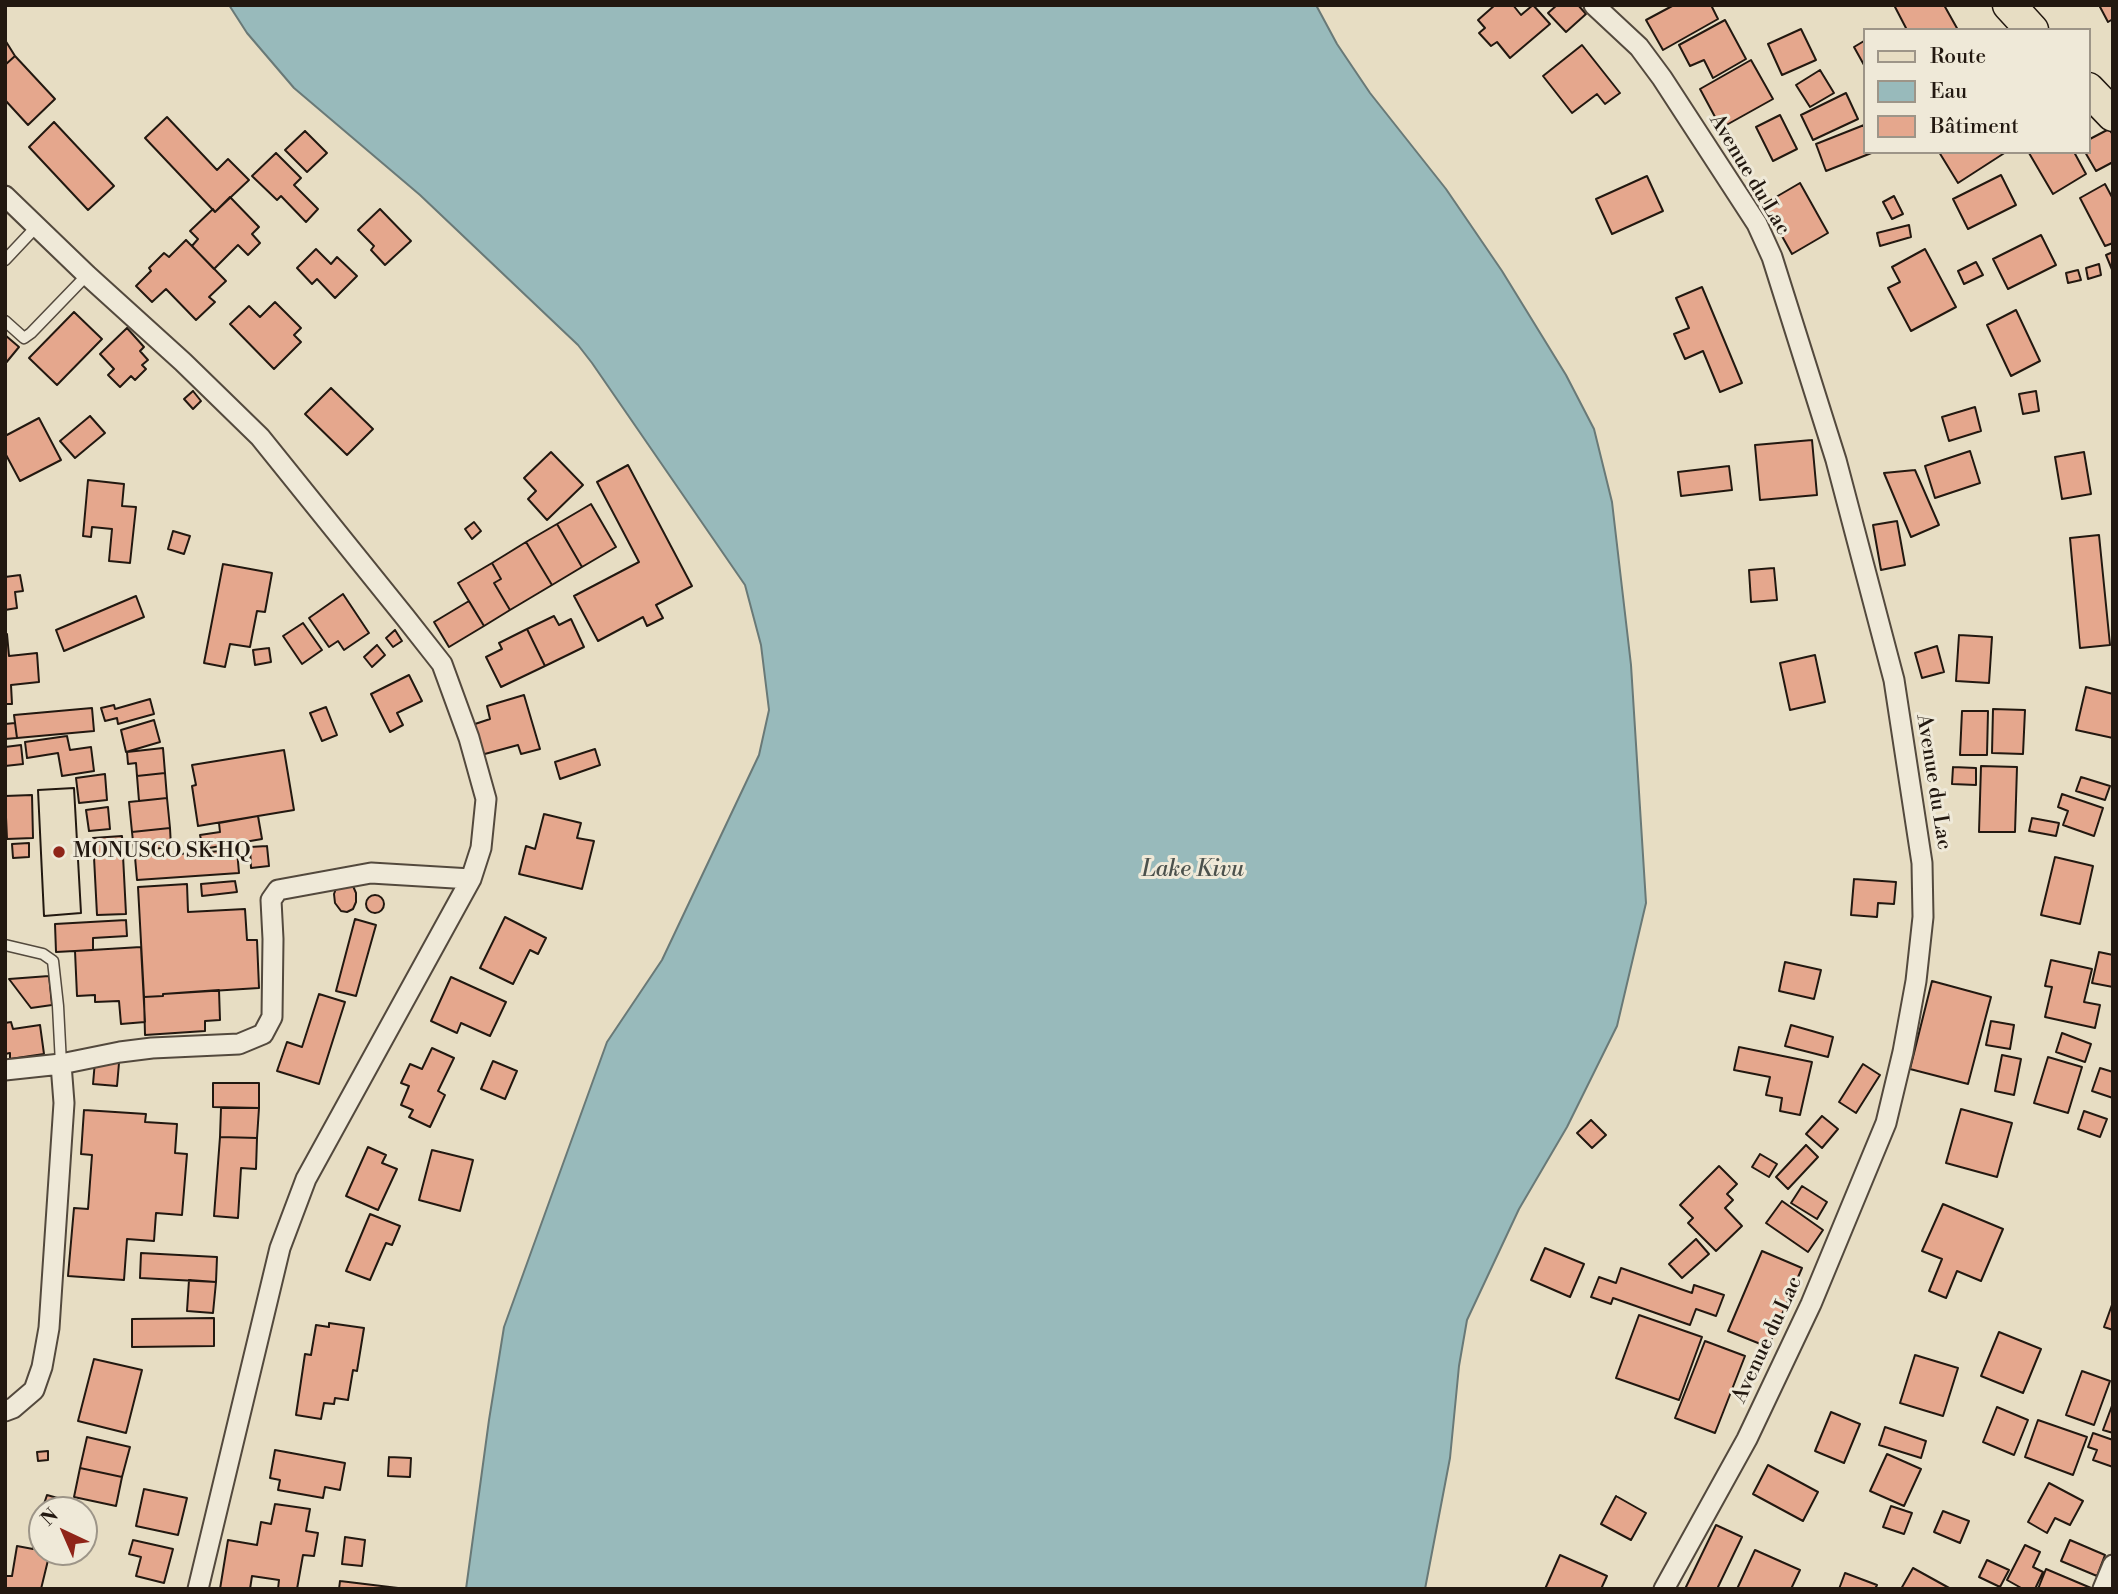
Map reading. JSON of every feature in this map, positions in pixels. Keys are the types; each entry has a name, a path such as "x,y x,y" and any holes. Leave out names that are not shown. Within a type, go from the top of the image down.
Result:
{"main road":[{"path":"2008,5 2030,28"},
{"path":"2090,91 2113,115"}],"street":[{"name":"Avenue du Lac","path":"1594,5 1639,47 1662,78 1757,224 1772,257 1836,460 1894,680 1922,863 1923,917 1916,981 1886,1123 1811,1304 1747,1439 1664,1589"},
{"path":"5,196 260,437 442,664 469,738 486,799 481,848 471,879 306,1179 280,1248 198,1589"},
{"path":"5,1070 61,1064 152,1048 239,1044 263,1034 272,1017 271,900 278,891 371,873 471,879"},
{"path":"5,1411 13,1408 34,1390 42,1367 49,1328 64,1103 61,1064"},
{"path":"2104,1589 2113,1565"}],"lane":[{"path":"5,260 37,226"},
{"path":"5,321 24,338 87,275"},
{"path":"5,945 43,954 53,961 61,1064"}],"water":[{"name":"Lake Kivu","path":"229,5 1316,5 1337,44 1370,93 1446,189 1502,271 1566,375 1594,429 1612,502 1631,665 1646,903 1617,1026 1567,1127 1519,1209 1467,1320 1459,1366 1450,1458 1425,1589 466,1589 504,1327 607,1042 662,960 759,755 769,710 761,645 745,585 578,345 420,195 294,88 247,33"}],"building":[{"path":"1495,5 1513,5 1521,15 1533,5 1550,24 1510,58 1497,42 1491,46 1479,33 1485,28 1478,20"},
{"path":"1557,5 1578,5 1586,14 1566,32 1548,13"},
{"path":"1674,5 1711,5 1718,19 1663,50 1646,20"},
{"path":"1894,5 1944,5 1957,28 1906,28"},
{"path":"2099,5 2113,5 2113,19 2108,22"},
{"path":"1725,20 1746,59 1713,78 1704,60 1690,66 1679,45"},
{"path":"1801,29 1816,60 1782,75 1768,44"},
{"path":"5,40 15,56 5,65"},
{"path":"1862,42 1862,61 1854,47"},
{"path":"1582,45 1620,93 1605,104 1597,94 1572,113 1543,76"},
{"path":"15,56 55,99 28,125 5,100 5,65"},
{"path":"1751,60 1773,99 1721,128 1700,89"},
{"path":"1820,70 1834,93 1810,107 1796,85"},
{"path":"1846,93 1858,119 1813,140 1801,115"},
{"path":"1780,115 1797,149 1773,161 1756,127"},
{"path":"167,117 217,170 228,159 249,180 215,212 145,138"},
{"path":"54,122 114,186 88,210 29,147"},
{"path":"1862,126 1862,154 1869,154 1826,171 1816,144"},
{"path":"2109,129 2113,135 2113,162 2096,171 2086,154 2090,154 2090,139"},
{"path":"305,131 327,153 307,172 285,150"},
{"path":"276,153 301,178 294,185 318,209 306,222 281,196 277,200 252,176"},
{"path":"1940,154 2003,154 1958,183"},
{"path":"2030,154 2075,154 2086,174 2053,194"},
{"path":"2001,175 2016,205 1968,229 1953,199"},
{"path":"1647,176 1663,211 1612,234 1596,199"},
{"path":"1800,183 1828,233 1792,254 1764,204"},
{"path":"2105,184 2113,199 2113,243 2105,246 2080,198"},
{"path":"1894,196 1903,214 1892,219 1883,202"},
{"path":"230,197 259,227 252,234 260,243 248,255 238,245 214,269 192,246 198,239 190,231"},
{"path":"380,209 411,241 385,265 371,250 374,246 358,230"},
{"path":"1909,225 1911,237 1880,246 1877,233"},
{"path":"2041,235 2056,265 2008,289 1993,259"},
{"path":"186,240 226,281 209,297 215,302 196,320 166,289 152,302 136,286 164,253 169,257"},
{"path":"316,249 331,264 337,257 357,276 335,298 317,279 312,284 297,268"},
{"path":"1925,249 1956,307 1911,331 1888,288 1900,282 1892,267"},
{"path":"2113,252 2113,272 2106,255"},
{"path":"1976,262 1983,275 1964,284 1958,271"},
{"path":"2099,264 2101,275 2088,279 2086,268"},
{"path":"2078,270 2081,280 2068,283 2066,273"},
{"path":"1702,287 1742,383 1720,392 1703,351 1685,359 1674,334 1689,328 1676,298"},
{"path":"275,302 301,328 294,335 301,342 274,369 230,324 249,306 260,317"},
{"path":"2016,310 2040,361 2011,376 1987,325"},
{"path":"74,312 102,339 57,385 29,358"},
{"path":"127,328 144,347 140,351 148,360 142,365 146,369 135,380 131,376 120,387 108,375 114,369 100,354"},
{"path":"5,335 19,347 5,364"},
{"path":"331,388 373,429 347,455 305,414"},
{"path":"193,391 201,401 193,409 184,399"},
{"path":"2036,391 2039,411 2023,414 2019,394"},
{"path":"1975,407 1981,431 1949,441 1942,417"},
{"path":"90,416 105,433 75,458 60,441"},
{"path":"39,418 61,460 20,481 5,453 5,436"},
{"path":"1812,440 1817,495 1760,500 1755,445"},
{"path":"1970,451 1980,483 1935,498 1925,466"},
{"path":"551,452 583,485 547,520 528,499 536,491 524,478"},
{"path":"2084,452 2091,494 2062,499 2055,457"},
{"path":"628,465 692,586 656,605 663,618 647,626 643,617 598,641 574,596 639,562 597,482"},
{"path":"1729,466 1732,490 1681,496 1678,472"},
{"path":"1915,470 1939,525 1911,537 1884,473"},
{"path":"88,480 124,484 122,506 136,507 130,563 109,561 112,529 92,527 91,537 83,536"},
{"path":"591,504 616,547 582,567 557,524"},
{"path":"1897,521 1905,565 1881,570 1873,525"},
{"path":"474,522 481,531 472,539 465,529"},
{"path":"557,524 582,567 552,585 526,542"},
{"path":"173,531 190,536 184,554 168,549"},
{"path":"2099,535 2110,645 2080,648 2070,538"},
{"path":"526,542 552,585 510,610 494,583 501,579 492,563"},
{"path":"492,563 501,579 494,583 510,610 484,626 458,583"},
{"path":"223,564 272,573 265,612 257,611 250,647 230,644 225,667 204,663"},
{"path":"1774,568 1777,600 1751,602 1749,570"},
{"path":"20,575 23,591 15,592 17,608 5,610 5,577"},
{"path":"343,594 369,633 344,650 338,641 329,647 309,618"},
{"path":"136,596 144,617 64,651 56,630"},
{"path":"469,601 484,626 449,647 434,622"},
{"path":"554,616 559,625 571,619 584,647 545,666 527,629"},
{"path":"303,623 322,650 302,664 283,636"},
{"path":"527,629 545,666 501,687 486,657 502,649 499,643"},
{"path":"395,630 402,641 393,647 386,638"},
{"path":"7,634 9,656 37,653 39,682 11,685 12,704 5,704"},
{"path":"1959,635 1992,637 1989,683 1956,681"},
{"path":"377,645 385,655 372,667 364,657"},
{"path":"1937,646 1944,672 1922,678 1915,653"},
{"path":"269,648 271,662 255,665 253,650"},
{"path":"1815,655 1825,702 1790,710 1780,663"},
{"path":"409,675 422,701 397,713 403,725 390,732 371,694"},
{"path":"2086,687 2113,694 2113,738 2076,730"},
{"path":"524,695 540,749 521,754 518,745 481,755 472,725 490,719 487,706"},
{"path":"150,699 154,714 118,724 117,718 105,721 101,708 114,705 115,709"},
{"path":"326,707 337,735 322,741 310,713"},
{"path":"92,708 94,731 17,738 14,715"},
{"path":"1993,709 2025,710 2023,754 1992,753"},
{"path":"1962,711 1988,711 1987,755 1960,755"},
{"path":"154,720 160,742 126,752 121,730"},
{"path":"15,723 17,738 5,739 5,724"},
{"path":"67,736 70,750 91,747 94,771 62,776 58,753 27,758 25,742"},
{"path":"21,745 23,764 5,766 5,747"},
{"path":"163,748 165,773 137,776 136,763 128,764 127,752"},
{"path":"595,749 600,765 560,779 555,762"},
{"path":"284,750 294,810 198,826 192,765"},
{"path":"1981,766 2017,767 2015,832 1979,832"},
{"path":"1953,767 1976,768 1976,785 1952,784"},
{"path":"165,773 167,798 139,801 137,776"},
{"path":"105,774 107,800 79,803 76,778"},
{"path":"2081,777 2110,786 2105,800 2076,791"},
{"name":"MONUSCO SK HQ","path":"74,788 81,913 44,916 38,790"},
{"name":"MONUSCO SK HQ","path":"74,788 81,913 44,916 38,790"},
{"path":"2062,794 2103,808 2094,836 2063,825 2068,811 2058,807"},
{"path":"32,795 33,838 7,839 5,796"},
{"path":"167,798 170,828 132,832 129,802"},
{"path":"108,807 110,829 89,831 86,810"},
{"path":"544,814 581,823 577,838 594,841 582,889 519,874 526,846 535,849"},
{"path":"258,816 262,839 203,849 200,835 220,832 219,823"},
{"path":"2032,818 2059,823 2056,836 2029,831"},
{"path":"170,828 171,847 134,851 132,832"},
{"path":"122,836 126,914 97,915 93,838"},
{"path":"29,843 29,857 13,858 12,844"},
{"path":"267,846 269,866 251,868 250,847"},
{"path":"237,850 239,873 137,880 135,857"},
{"path":"2055,857 2093,866 2080,924 2041,915"},
{"path":"1854,879 1896,882 1894,904 1878,903 1877,917 1851,915"},
{"path":"235,881 237,892 202,896 201,884"},
{"path":"187,884 188,912 245,909 247,940 257,940 259,988 144,997 138,887"},
{"path":"337,886 353,886 356,902 353,909 341,911 335,903"},
{"path":"375,895 383,900 384,904 379,912 375,913 367,908 366,904 371,896"},
{"path":"505,917 546,938 538,954 530,950 513,984 480,968"},
{"path":"355,919 376,925 356,996 336,991"},
{"path":"126,920 127,936 93,938 93,950 56,952 55,924"},
{"path":"141,947 145,1022 121,1024 119,1001 95,1002 95,995 77,996 75,951"},
{"path":"2099,952 2113,955 2113,987 2092,983"},
{"path":"2051,960 2092,969 2084,1002 2100,1005 2095,1028 2045,1017 2052,987 2045,986"},
{"path":"1785,962 1821,970 1814,999 1779,991"},
{"path":"49,976 52,1005 31,1008 9,979"},
{"path":"451,977 506,1002 490,1036 461,1023 457,1033 431,1021"},
{"path":"1932,981 1991,997 1968,1084 1910,1069"},
{"path":"219,990 220,1020 205,1021 205,1031 145,1035 144,997"},
{"path":"319,994 345,1002 319,1084 277,1071 287,1042 302,1047"},
{"path":"1991,1021 2014,1025 2010,1049 1986,1045"},
{"path":"11,1022 13,1029 40,1025 44,1054 10,1059 10,1053 5,1054 5,1023"},
{"path":"1791,1025 1833,1037 1828,1057 1785,1046"},
{"path":"2062,1033 2091,1044 2085,1062 2056,1052"},
{"path":"1739,1047 1812,1062 1800,1115 1780,1111 1782,1098 1766,1095 1770,1077 1734,1070"},
{"path":"432,1048 454,1058 438,1091 445,1095 430,1127 409,1117 413,1110 401,1105 409,1086 401,1083 410,1064 422,1069"},
{"path":"2002,1055 2021,1059 2014,1095 1995,1091"},
{"path":"2048,1057 2082,1067 2068,1113 2034,1103"},
{"path":"95,1061 119,1063 117,1086 93,1084"},
{"path":"493,1061 517,1071 505,1099 481,1089"},
{"path":"1863,1064 1880,1075 1856,1113 1839,1102"},
{"path":"2100,1068 2113,1072 2113,1098 2092,1091"},
{"path":"213,1083 259,1083 259,1108 213,1107"},
{"path":"221,1108 259,1108 257,1138 220,1137"},
{"path":"1961,1109 2012,1123 1997,1177 1946,1163"},
{"path":"84,1110 146,1114 145,1122 177,1124 175,1153 187,1154 182,1215 156,1213 154,1241 127,1239 124,1280 68,1276 74,1208 88,1209 92,1155 81,1154"},
{"path":"2084,1111 2107,1119 2100,1137 2078,1129"},
{"path":"1822,1116 1838,1129 1822,1148 1806,1134"},
{"path":"1591,1120 1606,1135 1592,1148 1577,1133"},
{"path":"220,1137 257,1138 256,1169 241,1168 238,1218 214,1216"},
{"path":"1806,1145 1818,1157 1788,1189 1776,1177"},
{"path":"368,1147 386,1155 382,1163 397,1169 378,1210 346,1196"},
{"path":"432,1150 473,1160 460,1211 419,1200"},
{"path":"1760,1154 1777,1164 1769,1177 1752,1167"},
{"path":"1719,1166 1737,1184 1727,1194 1733,1200 1725,1208 1742,1226 1716,1251 1688,1223 1693,1218 1680,1205"},
{"path":"1802,1186 1827,1202 1817,1219 1791,1203"},
{"path":"1782,1201 1823,1230 1808,1252 1766,1223"},
{"path":"1943,1204 2003,1229 1981,1281 1957,1271 1946,1298 1929,1291 1942,1259 1922,1251"},
{"path":"370,1214 400,1226 392,1245 386,1243 370,1280 346,1271"},
{"path":"1696,1239 1709,1254 1682,1278 1669,1264"},
{"path":"1545,1248 1584,1264 1570,1297 1531,1280"},
{"path":"1762,1251 1802,1268 1768,1347 1728,1331"},
{"path":"141,1253 217,1257 216,1282 140,1278"},
{"path":"1621,1268 1692,1293 1694,1285 1724,1295 1716,1316 1696,1309 1690,1325 1613,1298 1611,1304 1591,1297 1599,1277 1616,1283"},
{"path":"189,1280 216,1282 213,1313 187,1311"},
{"path":"2113,1302 2113,1330 2104,1327"},
{"path":"1639,1315 1702,1337 1679,1400 1616,1378"},
{"path":"214,1318 214,1346 132,1347 132,1319"},
{"path":"329,1323 364,1328 357,1371 353,1370 348,1400 335,1398 334,1404 324,1403 321,1419 296,1415 305,1354 311,1355 316,1325 329,1327"},
{"path":"1999,1332 2041,1349 2023,1393 1981,1376"},
{"path":"1705,1341 1745,1356 1715,1433 1675,1418"},
{"path":"1915,1355 1958,1368 1943,1416 1900,1403"},
{"path":"94,1359 142,1370 126,1433 78,1421"},
{"path":"2082,1371 2110,1381 2094,1425 2066,1415"},
{"path":"2113,1403 2113,1433 2103,1430"},
{"path":"1997,1407 2028,1420 2014,1455 1983,1442"},
{"path":"1831,1412 1860,1424 1844,1463 1815,1451"},
{"path":"2038,1420 2087,1437 2073,1475 2025,1457"},
{"path":"1885,1427 1926,1441 1921,1458 1879,1445"},
{"path":"2093,1433 2113,1440 2113,1467 2093,1460 2097,1450 2088,1447"},
{"path":"87,1437 130,1447 122,1477 80,1468"},
{"path":"275,1450 345,1463 340,1490 325,1487 323,1498 278,1490 280,1480 270,1478"},
{"path":"48,1451 48,1460 38,1461 37,1452"},
{"path":"1887,1454 1921,1469 1904,1506 1870,1491"},
{"path":"389,1457 411,1458 410,1477 388,1476"},
{"path":"1768,1465 1818,1492 1803,1521 1753,1494"},
{"path":"80,1468 122,1477 116,1506 98,1502 98,1496 74,1496"},
{"path":"2049,1483 2083,1501 2070,1525 2055,1518 2047,1533 2028,1522"},
{"path":"144,1489 187,1498 178,1535 136,1526"},
{"path":"1616,1496 1646,1513 1631,1540 1601,1524"},
{"path":"275,1504 310,1509 306,1531 318,1533 314,1556 303,1555 297,1589 278,1589 279,1580 252,1576 250,1589 220,1589 228,1540 257,1545 261,1522 271,1524"},
{"path":"1891,1506 1912,1513 1904,1534 1883,1527"},
{"path":"1943,1511 1969,1521 1960,1543 1934,1532"},
{"path":"1716,1525 1742,1537 1717,1589 1685,1589"},
{"path":"345,1537 365,1540 362,1566 342,1564"},
{"path":"133,1540 173,1549 164,1583 136,1576 141,1557 129,1554"},
{"path":"2070,1540 2105,1555 2097,1576 2061,1561"},
{"path":"2025,1545 2040,1552 2033,1567 2043,1572 2035,1589 2023,1589 2007,1580"},
{"path":"17,1546 28,1548 28,1566 47,1566 41,1589 5,1589 5,1576 12,1576"},
{"path":"1755,1550 1800,1570 1791,1589 1737,1589"},
{"path":"1560,1555 1607,1576 1601,1589 1545,1589"},
{"path":"1987,1560 2009,1570 2000,1587 1979,1577"},
{"path":"1913,1568 1951,1589 1901,1589"},
{"path":"2046,1569 2091,1588 2038,1589"},
{"path":"1845,1573 1877,1585 1875,1589 1839,1589"},
{"path":"340,1581 398,1588 398,1589 339,1589"}],"place":[{"name":"MONUSCO SK HQ","path":"59,852"}]}
